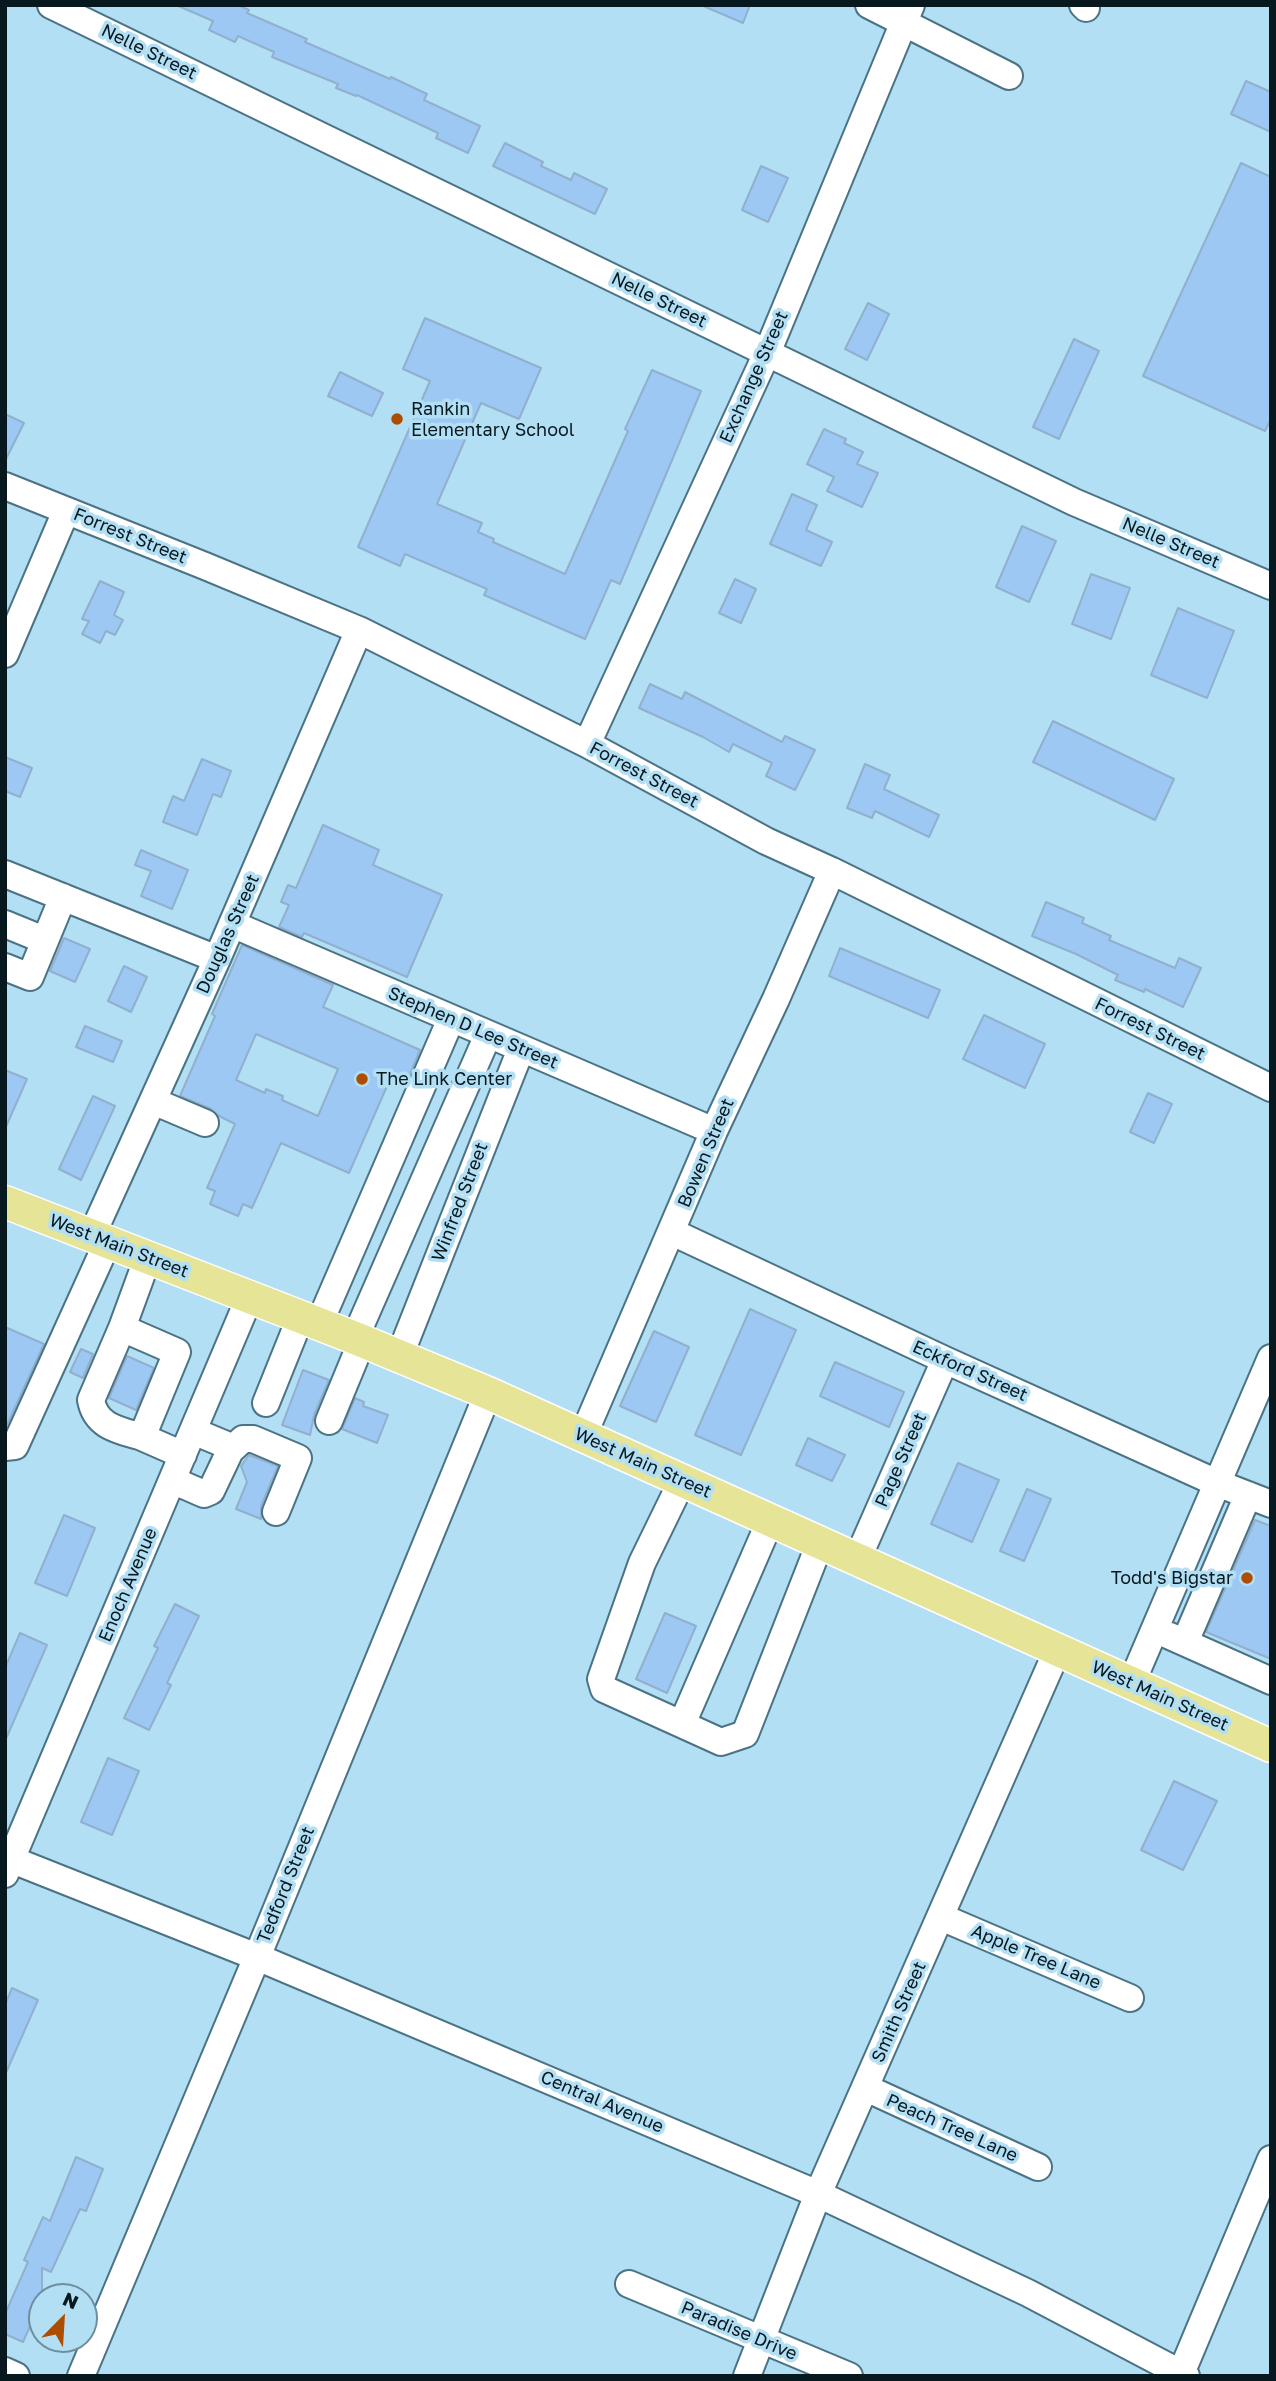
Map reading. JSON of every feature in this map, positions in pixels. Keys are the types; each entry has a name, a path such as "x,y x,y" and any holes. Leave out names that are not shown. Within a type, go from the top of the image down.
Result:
{"main road":[{"name":"West Main Street","path":"5,1202 400,1355 1271,1746"}],"street":[{"name":"Nelle Street","path":"51,5 1074,502 1271,586"},
{"path":"869,5 907,14 1009,76"},
{"name":"Exchange Street","path":"587,744 767,353 907,14"},
{"name":"Forrest Street","path":"5,486 359,631 587,744 766,841 1271,1088"},
{"path":"5,654 66,511"},
{"name":"Douglas Street","path":"5,1447 15,1446 153,1101 359,631"},
{"name":"Bowen Street","path":"583,1436 714,1131 832,871"},
{"path":"5,874 217,959"},
{"path":"5,967 30,977 63,897"},
{"path":"5,924 44,940"},
{"name":"Stephen D Lee Street","path":"232,924 714,1131"},
{"path":"266,1403 310,1320 451,1019"},
{"path":"329,1421 359,1339 488,1035"},
{"name":"Winfred Street","path":"400,1355 521,1049"},
{"path":"153,1101 205,1124"},
{"name":"Eckford Street","path":"672,1232 944,1360 1217,1483 1259,1499"},
{"path":"148,1257 122,1328 91,1400 93,1412 114,1428 142,1437 229,1446 230,1451"},
{"name":"Enoch Avenue","path":"7,1864 250,1296"},
{"path":"122,1328 177,1352 142,1437"},
{"path":"1132,1682 1271,1358"},
{"name":"Page Street","path":"857,1560 944,1360"},
{"name":"Tedford Street","path":"81,2376 257,1957 488,1393"},
{"path":"172,1480 204,1494 211,1491 230,1451 243,1439 253,1439 298,1458 276,1512"},
{"path":"682,1481 642,1563 601,1679 604,1689 722,1742 745,1734 820,1543"},
{"path":"1185,1642 1259,1499"},
{"path":"682,1724 771,1521"},
{"path":"1156,1629 1271,1681"},
{"name":"Smith Street","path":"747,2376 818,2194 1057,1651"},
{"name":"Central Avenue","path":"7,1864 257,1957 818,2194 1028,2293 1182,2375"},
{"name":"Apple Tree Lane","path":"941,1917 1130,1998"},
{"name":"Peach Tree Lane","path":"866,2088 1038,2167"},
{"path":"1182,2375 1271,2159"},
{"name":"Paradise Drive","path":"628,2284 849,2376"},
{"path":"5,2371 16,2376"}],"building":[{"path":"176,5 238,5 249,10 247,13 307,39 305,42 427,94 424,100 480,126 468,153 436,138 438,133 336,88 338,84 272,57 274,52 238,36 235,42 209,30 213,21"},
{"path":"701,5 750,5 743,23"},
{"path":"1246,81 1271,92 1271,132 1231,114"},
{"path":"505,143 543,162 541,166 571,180 574,173 607,189 595,214 493,166"},
{"path":"1241,163 1271,177 1271,419 1265,431 1143,376"},
{"path":"761,166 788,178 768,222 742,210"},
{"path":"868,303 889,314 867,360 845,349"},
{"path":"425,318 541,368 519,419 481,403 437,504 482,523 478,532 494,539 493,542 565,574 652,370 701,391 620,584 611,580 585,639 484,595 487,589 405,554 400,566 358,547 430,381 403,369"},
{"path":"1074,339 1099,351 1059,439 1033,427"},
{"path":"340,372 383,393 372,416 328,396"},
{"path":"5,414 24,423 5,461"},
{"path":"824,429 846,439 844,443 863,452 857,464 878,473 862,507 827,491 834,477 807,464"},
{"path":"792,494 817,505 806,530 832,542 821,566 770,544"},
{"path":"1022,526 1056,541 1029,602 996,587"},
{"path":"1091,574 1130,588 1111,639 1072,624"},
{"path":"735,579 756,589 741,623 719,613"},
{"path":"100,581 124,592 114,615 123,620 115,635 106,631 100,643 82,634 89,621 82,619"},
{"path":"1178,608 1234,631 1207,698 1151,675"},
{"path":"650,684 682,699 685,692 782,742 785,736 815,750 795,790 766,776 772,763 733,744 729,752 639,708"},
{"path":"1053,721 1174,779 1155,820 1033,762"},
{"path":"5,757 32,768 20,797 5,791"},
{"path":"202,759 231,771 221,797 213,794 197,835 163,822 173,796 184,801"},
{"path":"865,764 890,775 884,789 939,815 929,837 875,811 872,818 847,808"},
{"path":"323,825 379,850 373,865 442,895 407,977 304,933 302,937 279,927 289,905 281,902 288,885 296,888"},
{"path":"141,850 188,870 172,909 141,896 151,871 135,865"},
{"path":"1046,902 1084,918 1082,923 1111,936 1109,940 1175,968 1179,958 1201,968 1183,1007 1145,989 1144,992 1115,980 1118,975 1032,936"},
{"path":"64,938 90,949 75,982 50,971"},
{"name":"The Link Center","path":"242,945 333,985 323,1007 420,1050 406,1084 391,1077 349,1173 281,1143 252,1208 243,1204 238,1216 210,1204 215,1191 207,1188 235,1124 211,1109 180,1096 215,1016 212,1014","holes":["256,1034 338,1069 318,1116 282,1100 283,1096 266,1089 265,1093 236,1080"]},
{"path":"840,948 940,990 928,1018 829,976"},
{"path":"124,966 147,977 131,1012 108,1001"},
{"path":"984,1015 1045,1044 1025,1088 963,1059"},
{"path":"85,1026 122,1041 113,1062 76,1047"},
{"path":"5,1070 27,1079 5,1129"},
{"path":"1148,1093 1172,1104 1154,1143 1130,1132"},
{"path":"93,1096 115,1106 81,1180 59,1169"},
{"path":"750,1309 796,1330 741,1455 695,1435"},
{"path":"5,1327 44,1344 5,1429"},
{"path":"654,1331 689,1347 656,1422 620,1406"},
{"path":"81,1349 93,1354 83,1378 70,1372"},
{"path":"127,1356 154,1368 136,1410 109,1398"},
{"path":"835,1362 904,1392 889,1427 820,1396"},
{"path":"303,1370 329,1380 314,1415 310,1435 282,1425"},
{"path":"355,1398 364,1402 363,1406 388,1415 377,1443 342,1429"},
{"path":"808,1438 845,1455 832,1481 796,1465"},
{"path":"249,1455 278,1466 261,1506 261,1519 236,1509 247,1482 241,1466"},
{"path":"958,1463 999,1480 972,1542 931,1524"},
{"path":"1027,1489 1051,1499 1024,1561 1000,1551"},
{"path":"64,1515 95,1528 67,1596 35,1583"},
{"name":"Todd's Bigstar","path":"1255,1520 1271,1526 1271,1659 1206,1632"},
{"path":"175,1604 199,1616 167,1683 171,1685 149,1730 124,1718 158,1648 154,1646"},
{"path":"665,1613 696,1626 667,1693 636,1679"},
{"path":"20,1633 47,1645 5,1741 5,1668"},
{"path":"108,1758 139,1771 112,1835 81,1822"},
{"path":"1174,1781 1217,1801 1183,1870 1141,1850"},
{"path":"12,1988 38,2000 5,2075 5,2005"},
{"path":"76,2157 103,2169 86,2211 80,2209 51,2272 42,2268 42,2283 28,2283 28,2331 23,2342 5,2334 5,2314 28,2262 24,2260 43,2217 50,2221"}],"place":[{"name":"Rankin Elementary School","path":"397,419"},
{"name":"The Link Center","path":"362,1079"},
{"name":"Todd's Bigstar","path":"1247,1578"}]}
